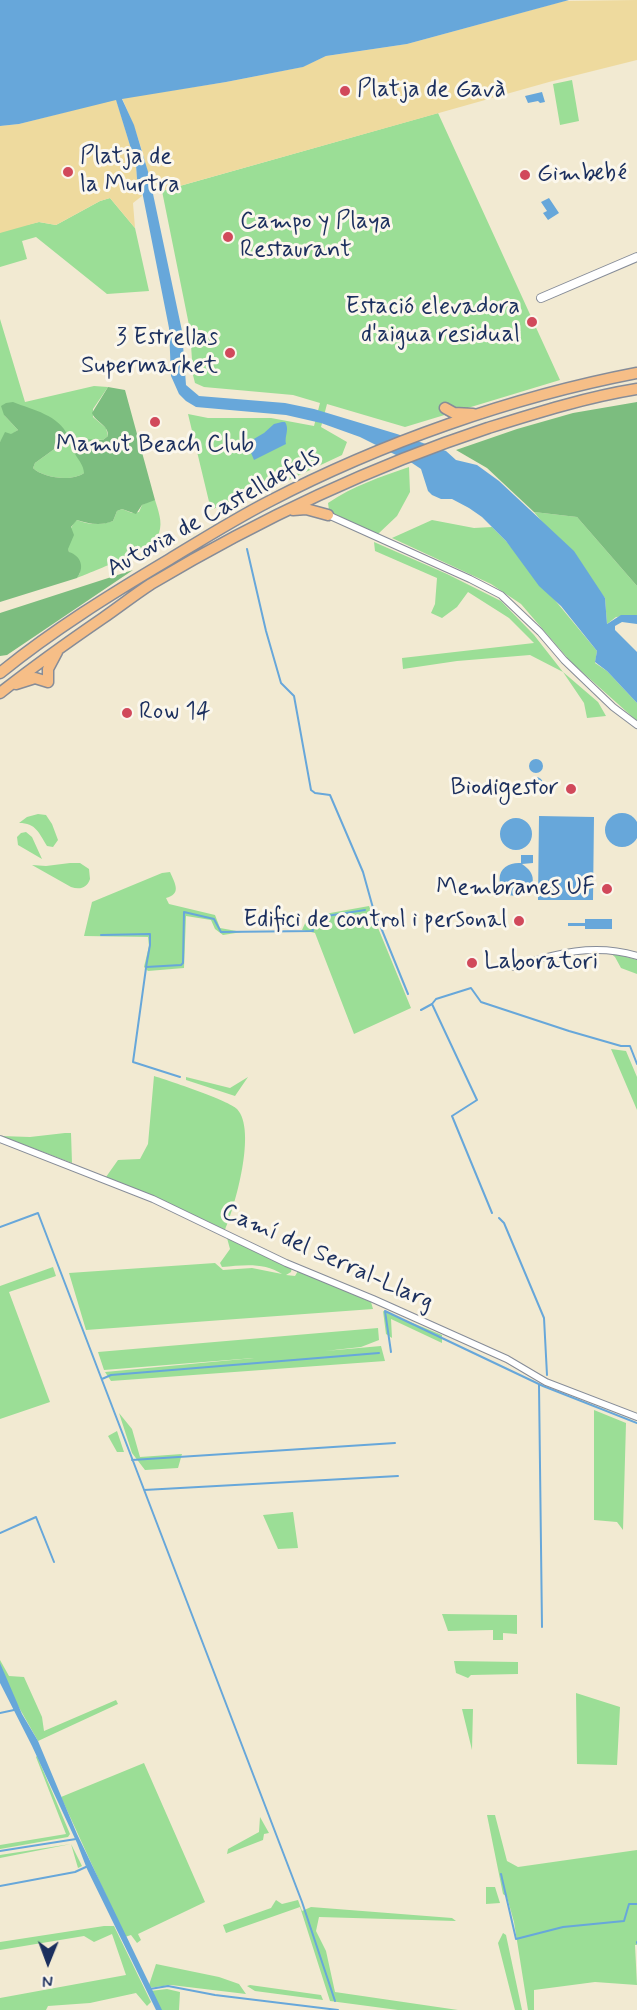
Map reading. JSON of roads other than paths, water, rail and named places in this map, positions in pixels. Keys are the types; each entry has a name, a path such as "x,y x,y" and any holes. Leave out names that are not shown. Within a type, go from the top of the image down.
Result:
{"highway":[{"name":"Autovia de Castelldefels","path":"0,673 99,602 224,527 310,481 375,452 433,430 492,411 637,373"},
{"name":"Autovia de Castelldefels","path":"4,690 150,585 275,515 394,461 441,444 540,412 637,389"},
{"path":"433,430 445,420 447,413 445,408 465,415 492,411"},
{"path":"328,515 324,507 326,499 345,484"},
{"path":"275,515 301,509 328,515"},
{"path":"4,690 35,678 48,682 48,669 58,649"},
{"path":"0,662 17,659"}],"street":[{"path":"541,298 637,257"},
{"path":"328,515 501,595 540,632 580,676 613,707 637,725"},
{"path":"514,967 545,956 601,948 620,950 637,956"},
{"name":"Camí del Serral-Llarg","path":"0,1138 153,1199 286,1263 507,1359 546,1382 637,1417"}],"water":[{"path":"0,0 569,0 407,44 326,56 303,67 122,99 134,125 149,175 182,331 186,385 199,396 285,403 314,409 397,434 446,451 456,460 477,465 499,481 574,551 605,598 607,624 621,615 637,615 637,624 622,622 615,626 615,630 637,652 637,703 607,671 595,662 597,651 561,606 539,586 506,541 482,517 469,508 452,499 441,499 432,495 428,491 421,469 360,437 321,423 286,415 196,407 179,394 171,376 169,328 142,191 116,100 19,124 0,126"},
{"path":"542,92 545,102 528,103 525,96"},
{"path":"549,198 559,213 548,220 543,213 547,211 541,202"},
{"path":"285,422 287,428 286,444 254,460 247,443 274,424"},
{"path":"536,759 541,761 543,766 541,771 536,773 531,771 529,766 531,761"},
{"path":"536,777 541,779 543,784 541,789 536,791 531,789 529,784 531,779"},
{"path":"622,813 634,818 639,830 634,842 622,847 610,842 605,830 610,818"},
{"path":"539,816 594,817 593,900 538,900"},
{"path":"516,818 527,823 532,834 527,845 516,850 505,845 500,834 505,823"},
{"path":"521,855 533,855 533,863 522,864 530,872 533,880 525,892 510,895 504,891 500,883 500,874 508,865 521,863"},
{"path":"585,919 612,919 612,929 585,929 585,926 568,926 568,923 585,923"},
{"path":"0,1663 22,1714 38,1741 77,1834 162,2010 156,2010 0,1683"}],"waterway":[{"path":"247,549 281,683 294,696 311,790 315,793 330,795 363,872 373,908 408,994"},
{"path":"101,935 150,934 146,967 181,965 183,963 184,912 214,919 221,932 313,931 311,922 314,918 365,910"},
{"path":"146,968 133,1062 180,1077"},
{"path":"421,1010 436,999 471,988 481,1002 569,1031 621,1046 630,1046 637,1064"},
{"path":"432,1004 477,1100 452,1116 492,1213"},
{"path":"0,1227 38,1213 302,1902 335,2001"},
{"path":"499,1218 504,1223 544,1318 547,1375"},
{"path":"391,1352 385,1311 543,1386 637,1423"},
{"path":"102,1379 111,1375 379,1353"},
{"path":"539,1385 542,1627"},
{"path":"132,1460 395,1443"},
{"path":"144,1490 398,1476"},
{"path":"0,1533 36,1517 54,1562"},
{"path":"0,1713 14,1710"},
{"path":"0,1851 76,1839"},
{"path":"0,1886 75,1872 88,1866"},
{"path":"501,1874 516,1939 563,1927 624,1921 629,1904 637,1904"},
{"path":"150,1989 168,1986 215,1995 338,2010"}],"place":[{"name":"Platja de Gavà","path":"345,91"},
{"name":"Platja de la Murtra","path":"68,172"},
{"name":"Gimbebé","path":"525,175"},
{"name":"Campo y Playa Restaurant","path":"228,237"},
{"name":"Estació elevadora d'aigua residual","path":"532,322"},
{"name":"3 Estrellas Supermarket","path":"230,353"},
{"name":"Mamut Beach Club","path":"155,422"},
{"name":"Row 14","path":"127,713"},
{"name":"Biodigestor","path":"571,789"},
{"name":"Membranes UF","path":"607,889"},
{"name":"Edifici de control i personal","path":"519,921"},
{"name":"Laboratori","path":"472,963"}]}
